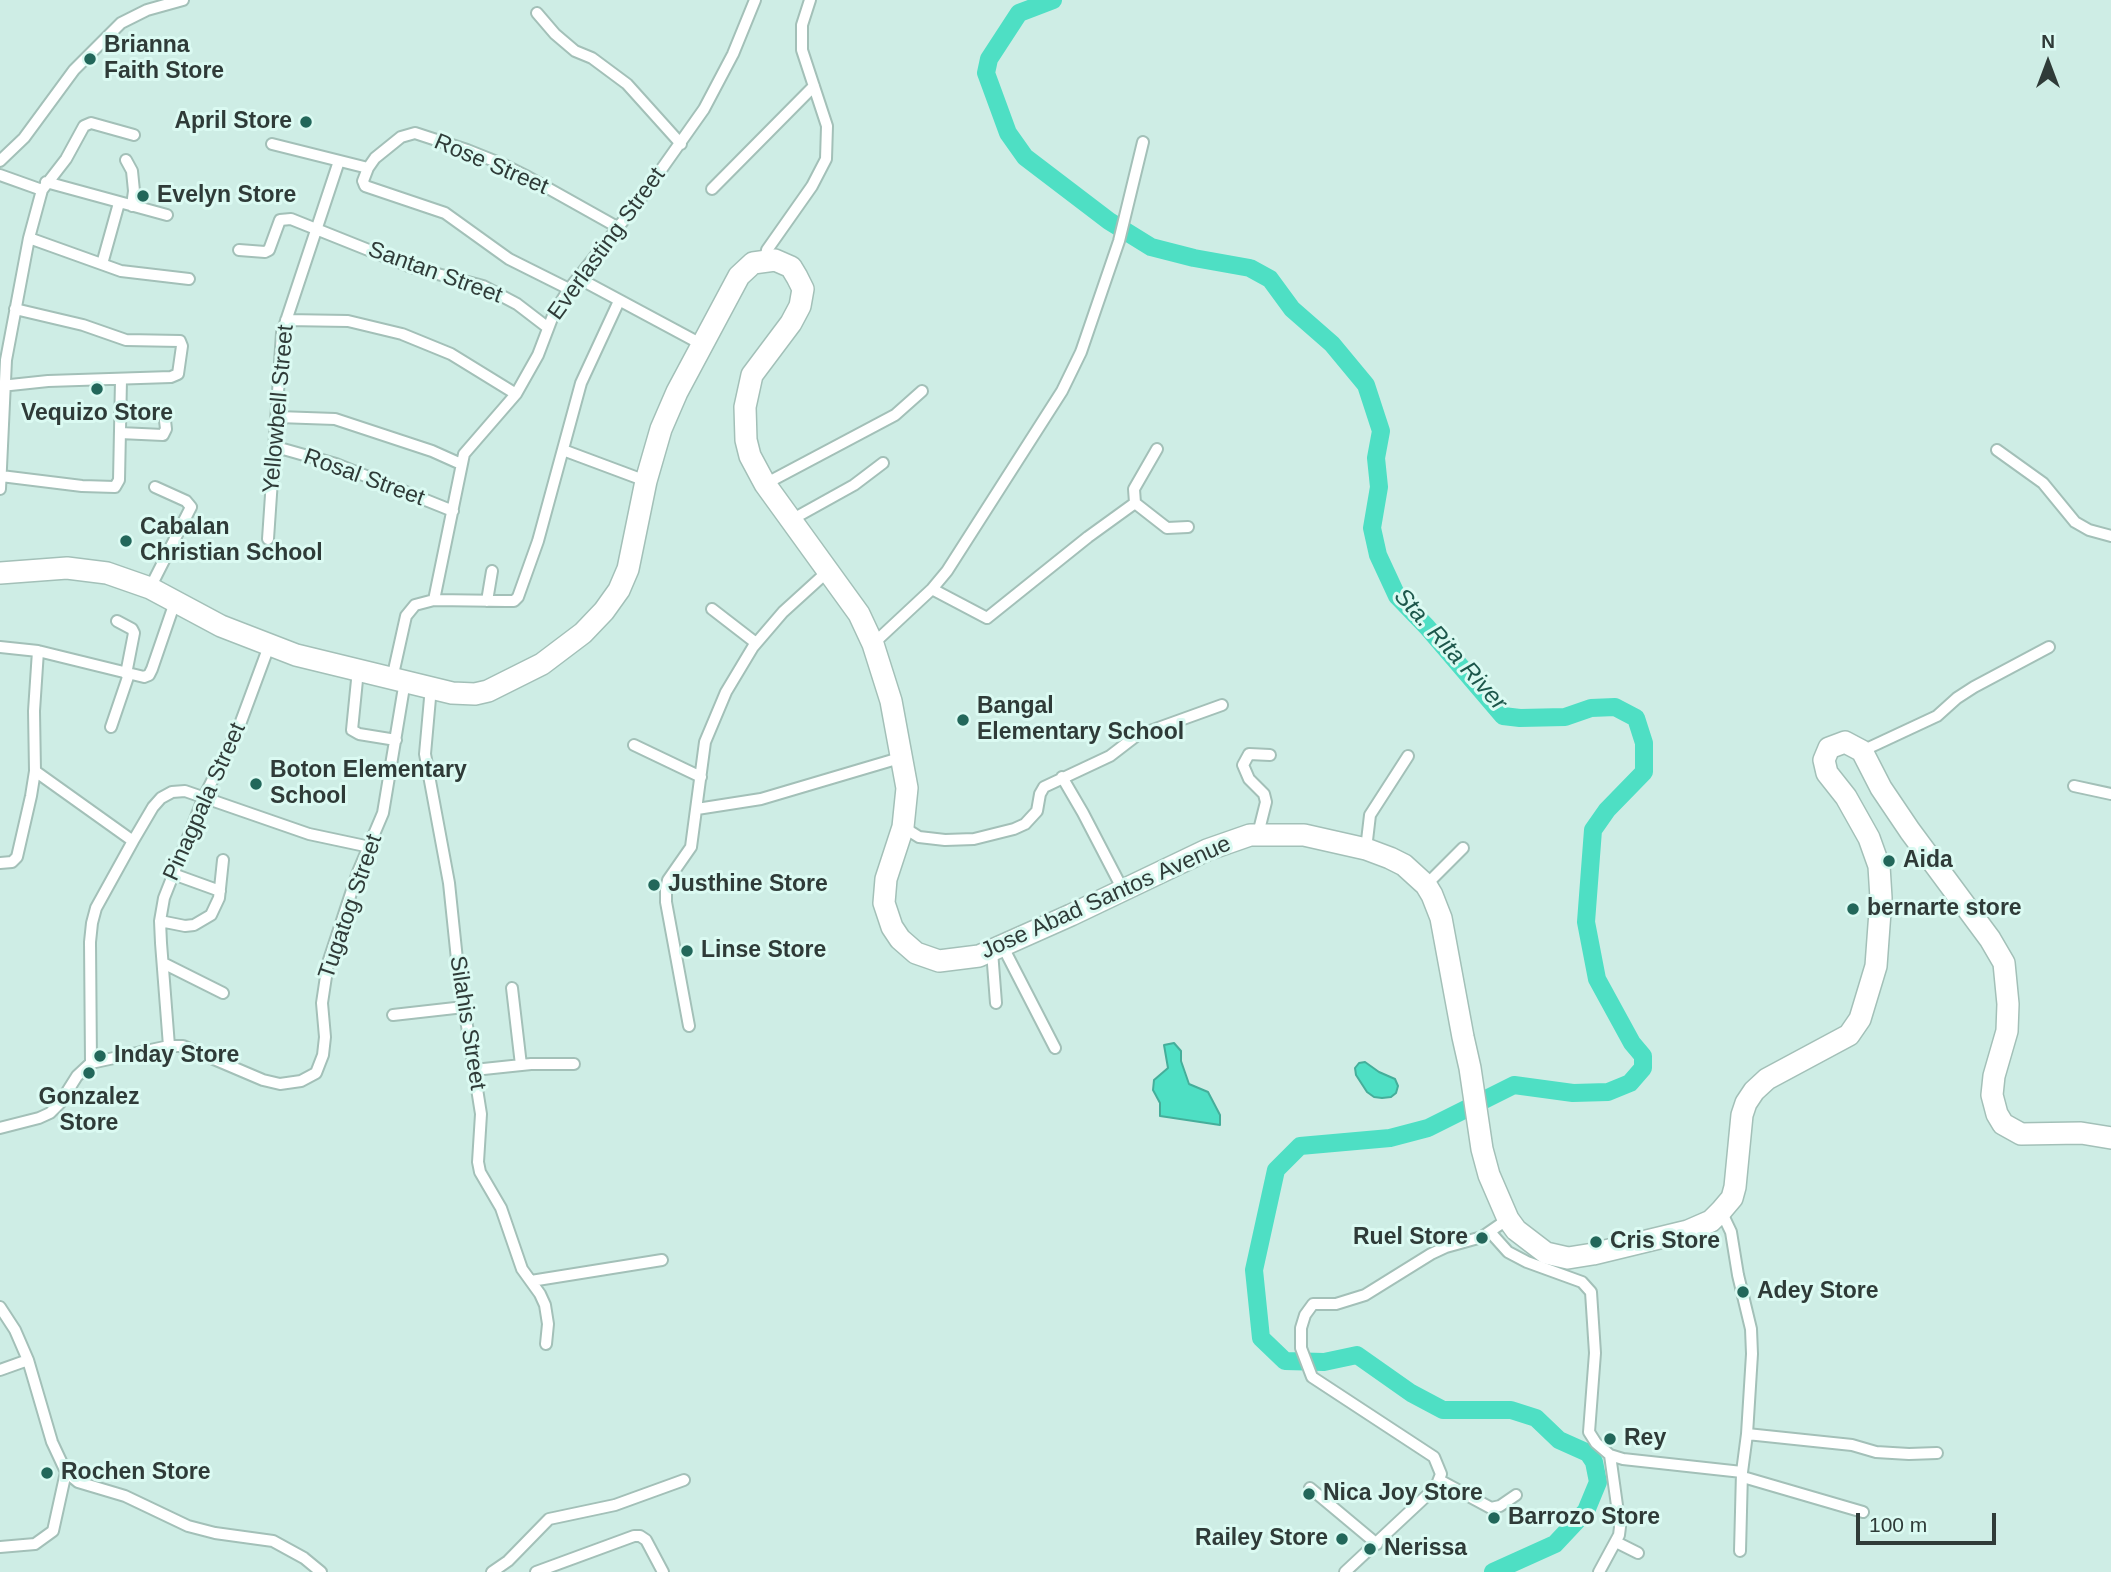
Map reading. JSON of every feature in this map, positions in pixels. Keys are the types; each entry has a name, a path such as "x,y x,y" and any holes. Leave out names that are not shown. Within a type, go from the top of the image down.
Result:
{"highway":[{"path":"0,573 49,568 107,573 150,588 221,625 269,646 463,694 488,691 542,664 583,633 619,590 628,569 646,481 661,429 701,344 739,276 752,263 765,260"},
{"name":"Jose Abad Santos Avenue","path":"765,260 775,260 791,267 803,289 800,306 791,323 752,375 744,425 746,440 750,456 765,484 859,614 873,644 891,701 907,788 903,827 884,892 884,903 888,918 900,939 916,953 939,961 970,959 997,949 1208,850 1258,834 1304,835 1366,849 1404,865 1426,885 1441,918 1462,1037 1471,1068 1482,1149 1499,1226 1516,1230 1546,1253 1568,1258 1688,1231 1711,1221 1721,1211"},
{"path":"1721,1211 1732,1198 1746,1102 1768,1079 1849,1035 1860,1019 1876,966 1880,934 1879,866 1869,838 1846,796 1827,773 1824,760 1829,748 1845,742 1862,751 1881,788 2004,962 2008,1024 1994,1076 1992,1095 2003,1124 2021,1134 2081,1133 2111,1138"}],"street":[{"path":"0,161 24,138 74,70 121,23 147,10 183,0"},
{"name":"Everlasting Street","path":"434,600 461,464 470,445 516,394 538,355 547,327 569,289 619,228 704,109 733,54 755,0"},
{"path":"765,260 767,250 807,195 826,159 827,126 801,41 802,25 810,0"},
{"path":"537,13 555,34 575,51 592,58 627,84 681,144"},
{"path":"712,189 814,86"},
{"path":"0,489 2,386 8,342 29,238 44,186 66,159 87,124 134,135"},
{"name":"Rose Street","path":"368,168 375,158 401,137 415,133 502,164 619,228"},
{"path":"873,644 932,589 960,553 1068,380 1081,352 1119,241 1143,142"},
{"path":"272,144 368,168 363,181 365,186 446,213 509,259 569,289"},
{"path":"125,159 132,171 132,206"},
{"name":"Yellowbell Street","path":"268,539 285,320 340,161"},
{"path":"0,175 167,215"},
{"path":"102,264 119,203"},
{"name":"Santan Street","path":"239,250 260,253 269,250 280,220 285,217 319,228 411,267 483,286 517,304 547,327"},
{"path":"29,238 137,275 189,279"},
{"path":"578,278 701,344"},
{"path":"399,680 406,616 415,605 434,600 514,601 518,597 538,541 583,376 619,301"},
{"path":"2,386 48,381 121,380 178,374 182,343 180,341 126,340 83,325 15,309"},
{"path":"285,320 348,321 402,334 451,354 516,394"},
{"path":"1,481 112,488 118,485 121,380"},
{"path":"765,484 895,415 922,391"},
{"path":"120,433 163,435 166,429 164,412"},
{"path":"278,417 335,419 432,450 461,464"},
{"name":"Rosal Street","path":"276,447 335,464 453,511"},
{"path":"1157,449 1134,489 1135,503 1167,528 1188,527"},
{"path":"563,450 646,481"},
{"path":"1997,450 2043,483 2075,522 2089,530 2111,536"},
{"path":"791,520 854,485 883,463"},
{"path":"150,588 191,507 186,501 155,487"},
{"path":"932,589 987,618 1135,503"},
{"path":"487,601 492,572"},
{"path":"689,1026 666,890 668,880 691,847 705,742 714,716 756,643 783,612 827,572"},
{"path":"0,647 38,651 144,677 149,675 175,602"},
{"path":"712,609 756,643"},
{"path":"111,726 127,674 134,633 132,629 117,621"},
{"name":"Pinagpala Street","path":"169,1046 160,921 164,898 203,799 239,727 269,646"},
{"path":"1862,751 1931,720 1973,687 2049,647"},
{"path":"0,863 12,862 17,857 35,771 38,651"},
{"path":"358,670 352,730 359,734 396,740"},
{"name":"Tugatog Street","path":"91,1063 169,1046 183,1046 263,1080 280,1084 301,1082 316,1073 323,1055 325,1037 322,1003 328,963 358,872 383,813 396,740 399,680"},
{"name":"Silahis Street","path":"431,687 426,727 426,768 437,809 449,883 464,1007 481,1114 477,1152 480,1172 501,1209 517,1257 545,1305 548,1324 546,1344"},
{"path":"903,827 919,837 974,839 1026,824 1039,805 1041,791 1062,777 1110,756 1136,736 1222,705"},
{"path":"634,745 701,777"},
{"path":"1258,834 1266,802 1264,794 1249,779 1243,765 1249,754 1270,755"},
{"path":"1366,849 1370,815 1408,756"},
{"path":"697,809 761,799 902,757"},
{"path":"35,771 133,841"},
{"path":"1062,777 1123,890"},
{"path":"2074,786 2111,794"},
{"path":"0,1128 51,1113 91,1063 92,923 96,908 153,807 161,798 172,792 185,791 309,834 370,847"},
{"path":"1426,885 1462,848"},
{"path":"160,921 185,926 203,921 216,908 223,860"},
{"path":"173,874 220,891"},
{"path":"996,1003 997,949"},
{"path":"997,949 1055,1048"},
{"path":"163,962 223,993"},
{"path":"512,988 521,1065"},
{"path":"393,1015 464,1007"},
{"path":"474,1070 521,1065 573,1064"},
{"path":"1721,1211 1731,1232 1751,1329 1752,1354 1742,1475 1740,1551"},
{"path":"1345,1572 1436,1487 1441,1474 1434,1457 1312,1377 1301,1348 1303,1321 1308,1308 1313,1304 1336,1304 1365,1295 1439,1250 1499,1226 1508,1252 1527,1262 1582,1282 1591,1292 1595,1353 1589,1432 1596,1443 1610,1455 1742,1475 1863,1512"},
{"path":"531,1281 662,1260"},
{"path":"0,1307 15,1330 28,1360 52,1442 66,1472 78,1482 125,1496 188,1527 272,1541 304,1558 321,1572"},
{"path":"0,1370 28,1360"},
{"path":"1747,1434 1852,1445 1876,1452 1937,1453"},
{"path":"1599,1572 1619,1535 1620,1518 1610,1455"},
{"path":"0,1548 34,1544 53,1531 66,1472"},
{"path":"492,1572 550,1519 615,1505 684,1479"},
{"path":"1439,1480 1491,1508 1500,1506 1516,1495"},
{"path":"1310,1488 1377,1544"},
{"path":"536,1572 634,1536 646,1540 663,1572"},
{"path":"1616,1542 1638,1553"}],"shaded area":[{"path":"1174,1043 1181,1051 1181,1061 1189,1084 1208,1092 1220,1115 1220,1125 1160,1116 1160,1103 1153,1090 1154,1080 1168,1068 1164,1045"},
{"path":"1365,1062 1395,1079 1398,1086 1396,1093 1382,1098 1367,1092 1356,1075 1355,1068 1359,1063"}],"waterway":[{"name":"Sta. Rita River","path":"1053,0 1019,13 989,59 986,73 1008,133 1025,157 1109,221 1151,247 1250,268 1270,279 1292,309 1332,344 1366,385 1381,431 1376,458 1379,487 1372,528 1378,555 1397,596 1503,716 1565,717 1591,708 1615,707 1636,718 1644,743 1644,772 1607,810 1593,830 1586,922 1597,979 1632,1043 1643,1056 1643,1068 1630,1083 1608,1092 1573,1093 1514,1085 1428,1128 1390,1138 1300,1146 1276,1170 1254,1270 1261,1338 1285,1361 1324,1362 1357,1355 1411,1393 1443,1410 1511,1410 1536,1418 1559,1440 1588,1453 1594,1462 1598,1482 1586,1511 1555,1544 1493,1572"}],"place":[{"name":"Brianna Faith Store","path":"90,59"},
{"name":"April Store","path":"306,122"},
{"name":"Evelyn Store","path":"143,196"},
{"name":"Vequizo Store","path":"97,389"},
{"name":"Cabalan Christian School","path":"126,541"},
{"name":"Bangal Elementary School","path":"963,720"},
{"name":"Boton Elementary School","path":"256,784"},
{"name":"Aida","path":"1889,861"},
{"name":"Justhine Store","path":"654,885"},
{"name":"bernarte store","path":"1853,909"},
{"name":"Linse Store","path":"687,951"},
{"name":"Inday Store","path":"100,1056"},
{"name":"Gonzalez Store","path":"89,1073"},
{"name":"Ruel Store","path":"1482,1238"},
{"name":"Cris Store","path":"1596,1242"},
{"name":"Adey Store","path":"1743,1292"},
{"name":"Rey","path":"1610,1439"},
{"name":"Rochen Store","path":"47,1473"},
{"name":"Nica Joy Store","path":"1309,1494"},
{"name":"Barrozo Store","path":"1494,1518"},
{"name":"Railey Store","path":"1342,1539"},
{"name":"Nerissa","path":"1370,1549"}]}
